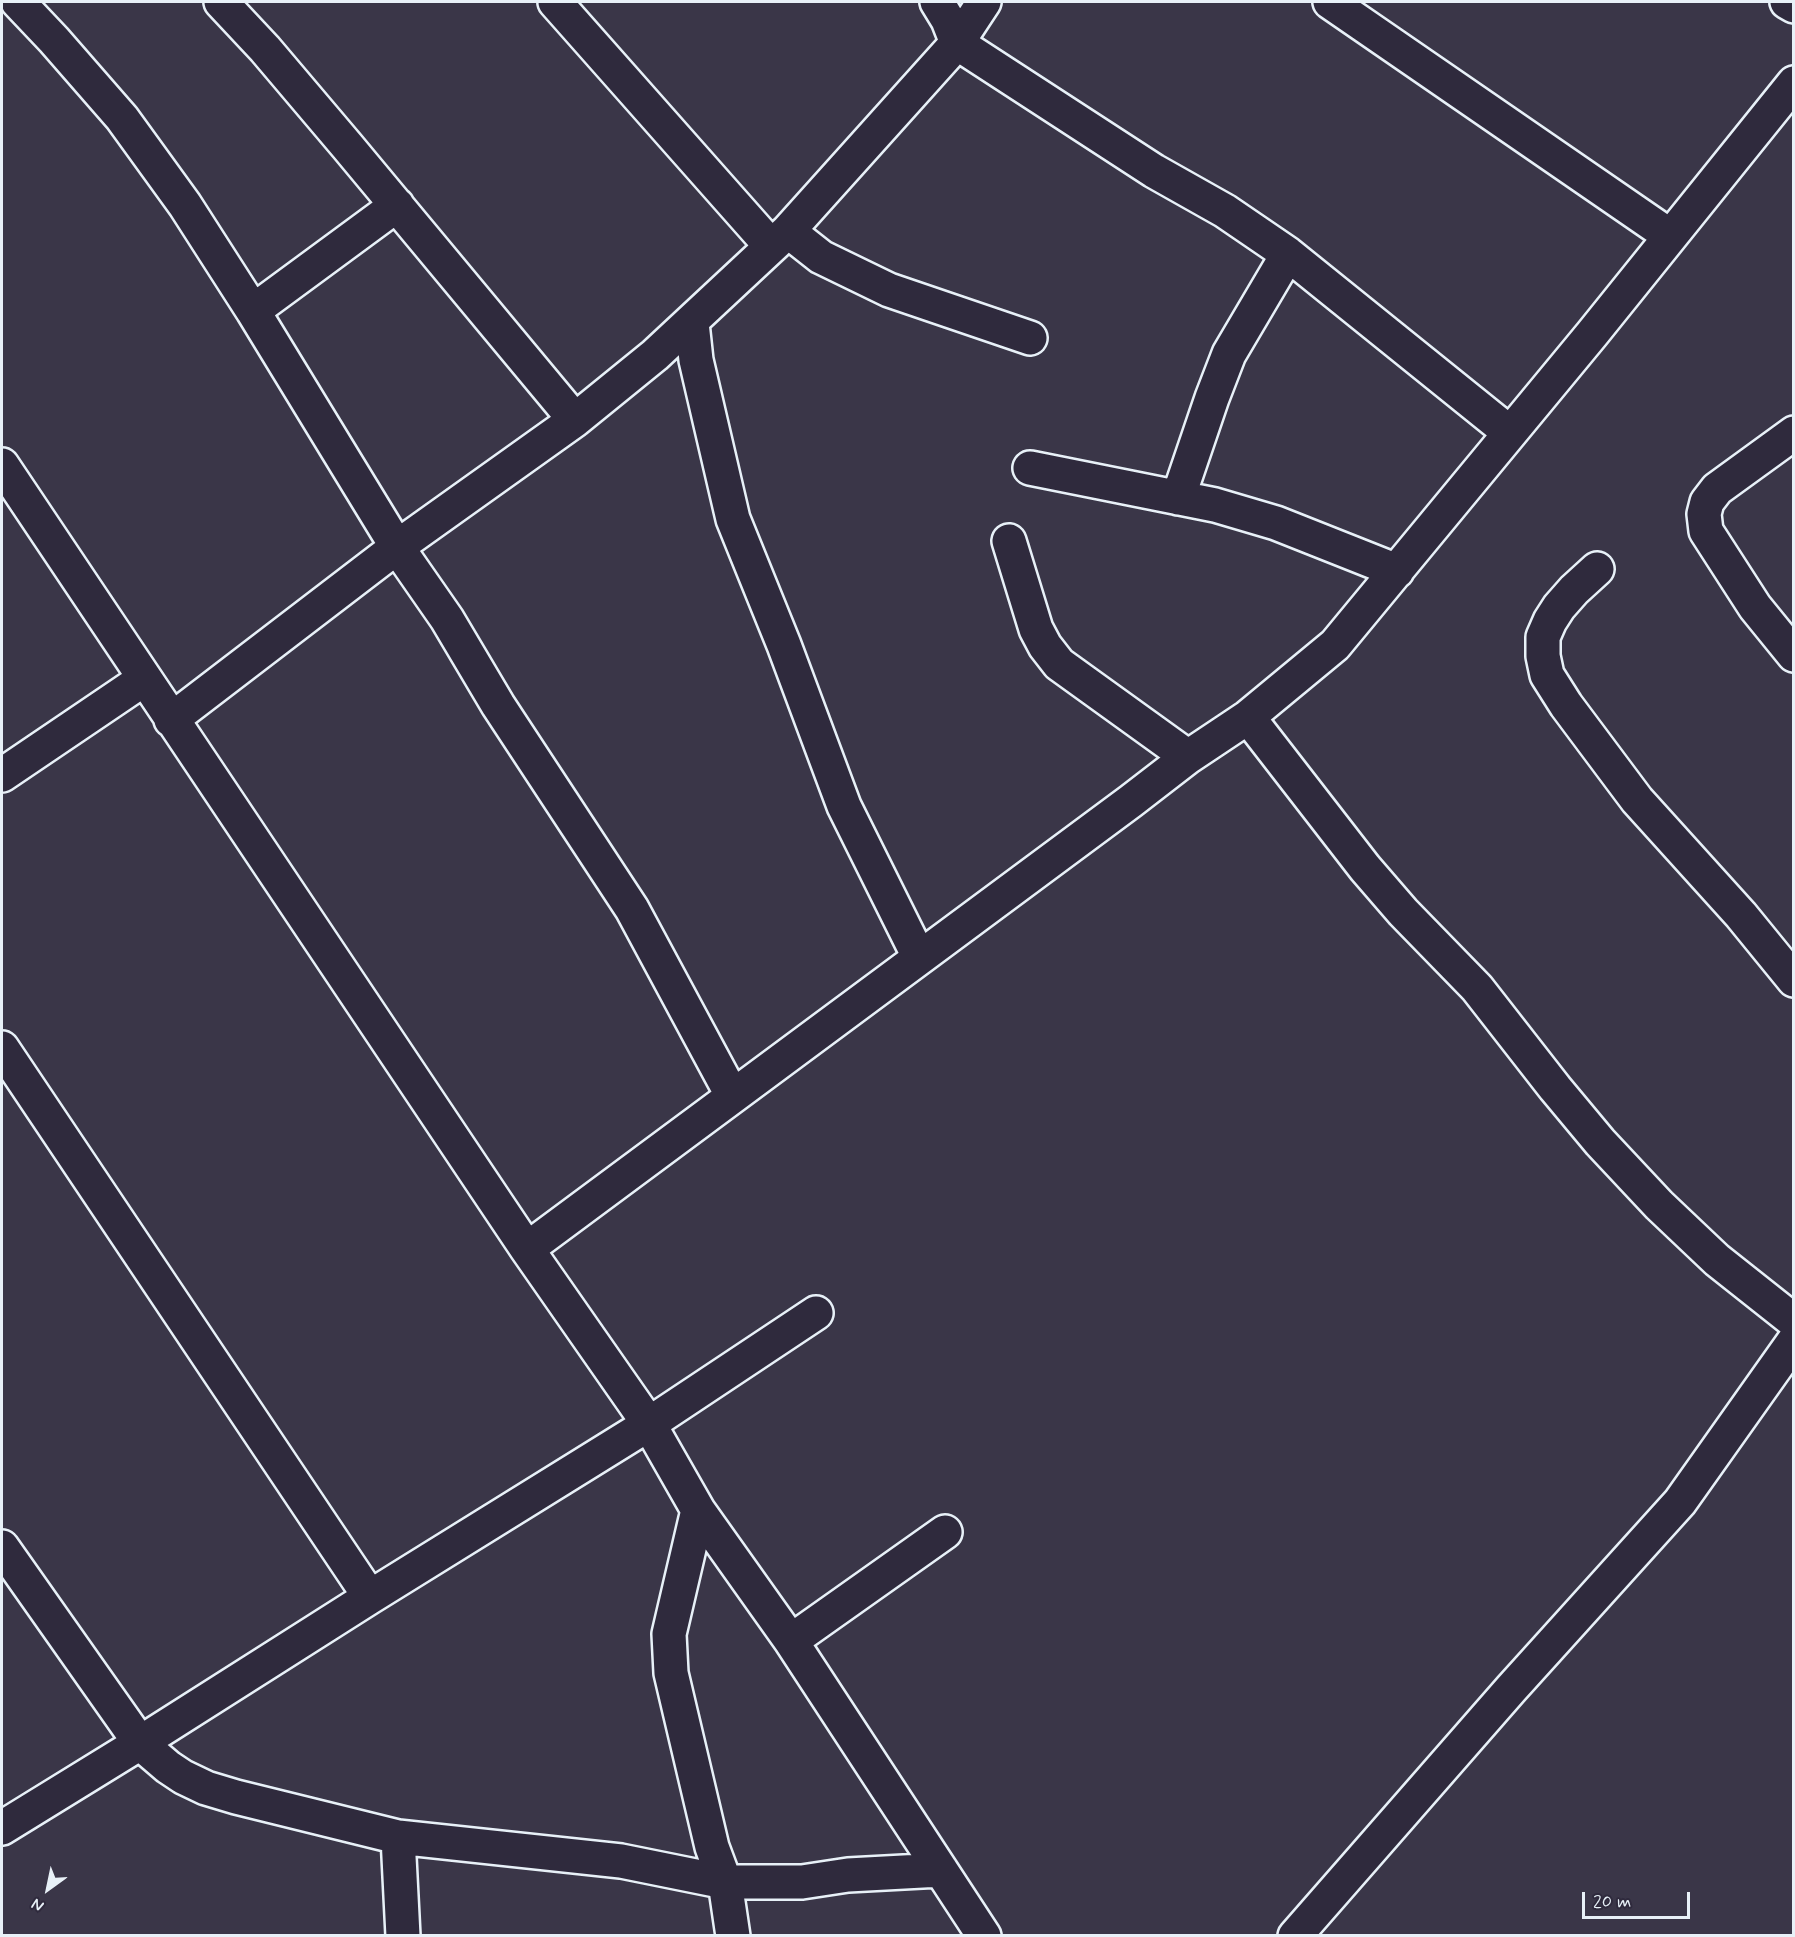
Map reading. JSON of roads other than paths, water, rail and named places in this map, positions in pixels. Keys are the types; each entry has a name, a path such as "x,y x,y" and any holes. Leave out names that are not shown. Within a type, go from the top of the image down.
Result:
{"street":[{"path":"18,2 122,118 185,205 397,546 447,619 498,705 632,909 732,1095"},
{"path":"221,2 265,49 575,420"},
{"path":"555,2 779,239 889,290 1029,338"},
{"path":"937,2 957,44 1154,171 1225,211 1288,254 1510,434"},
{"path":"171,720 397,546 575,420 692,323 779,239 957,44 984,2"},
{"path":"1330,2 1670,236"},
{"path":"1787,2 1794,6"},
{"path":"527,1249 1188,757 1248,717 1335,645 1510,434 1794,83"},
{"path":"253,311 397,205"},
{"path":"1178,498 1229,354 1288,254"},
{"path":"692,323 696,360 732,519 784,645 844,806 919,957"},
{"path":"1794,433 1717,489 1707,502 1704,514 1706,531 1755,607 1794,655"},
{"path":"2,465 527,1249 649,1424 698,1510 791,1641 984,1935"},
{"path":"1030,468 1215,505 1276,523 1397,571"},
{"path":"1009,542 1036,629 1045,646 1059,664 1188,757"},
{"path":"1597,570 1574,590 1550,621 1544,637 1543,656 1547,675 1566,705 1637,800 1741,915 1794,980"},
{"path":"2,775 144,679"},
{"path":"1248,717 1365,867 1403,912 1477,988 1600,1142 1659,1205 1717,1260 1794,1321"},
{"path":"2,1048 370,1597"},
{"path":"2,1827 649,1424 816,1313"},
{"path":"1295,1935 1511,1689 1680,1502 1794,1341"},
{"path":"698,1510 669,1634 671,1673 712,1847 725,1882 733,1935"},
{"path":"791,1641 945,1532"},
{"path":"2,1547 140,1743 168,1767 206,1788 398,1837 621,1861 725,1882 802,1882 848,1875 941,1870"},
{"path":"398,1837 402,1935"}]}
